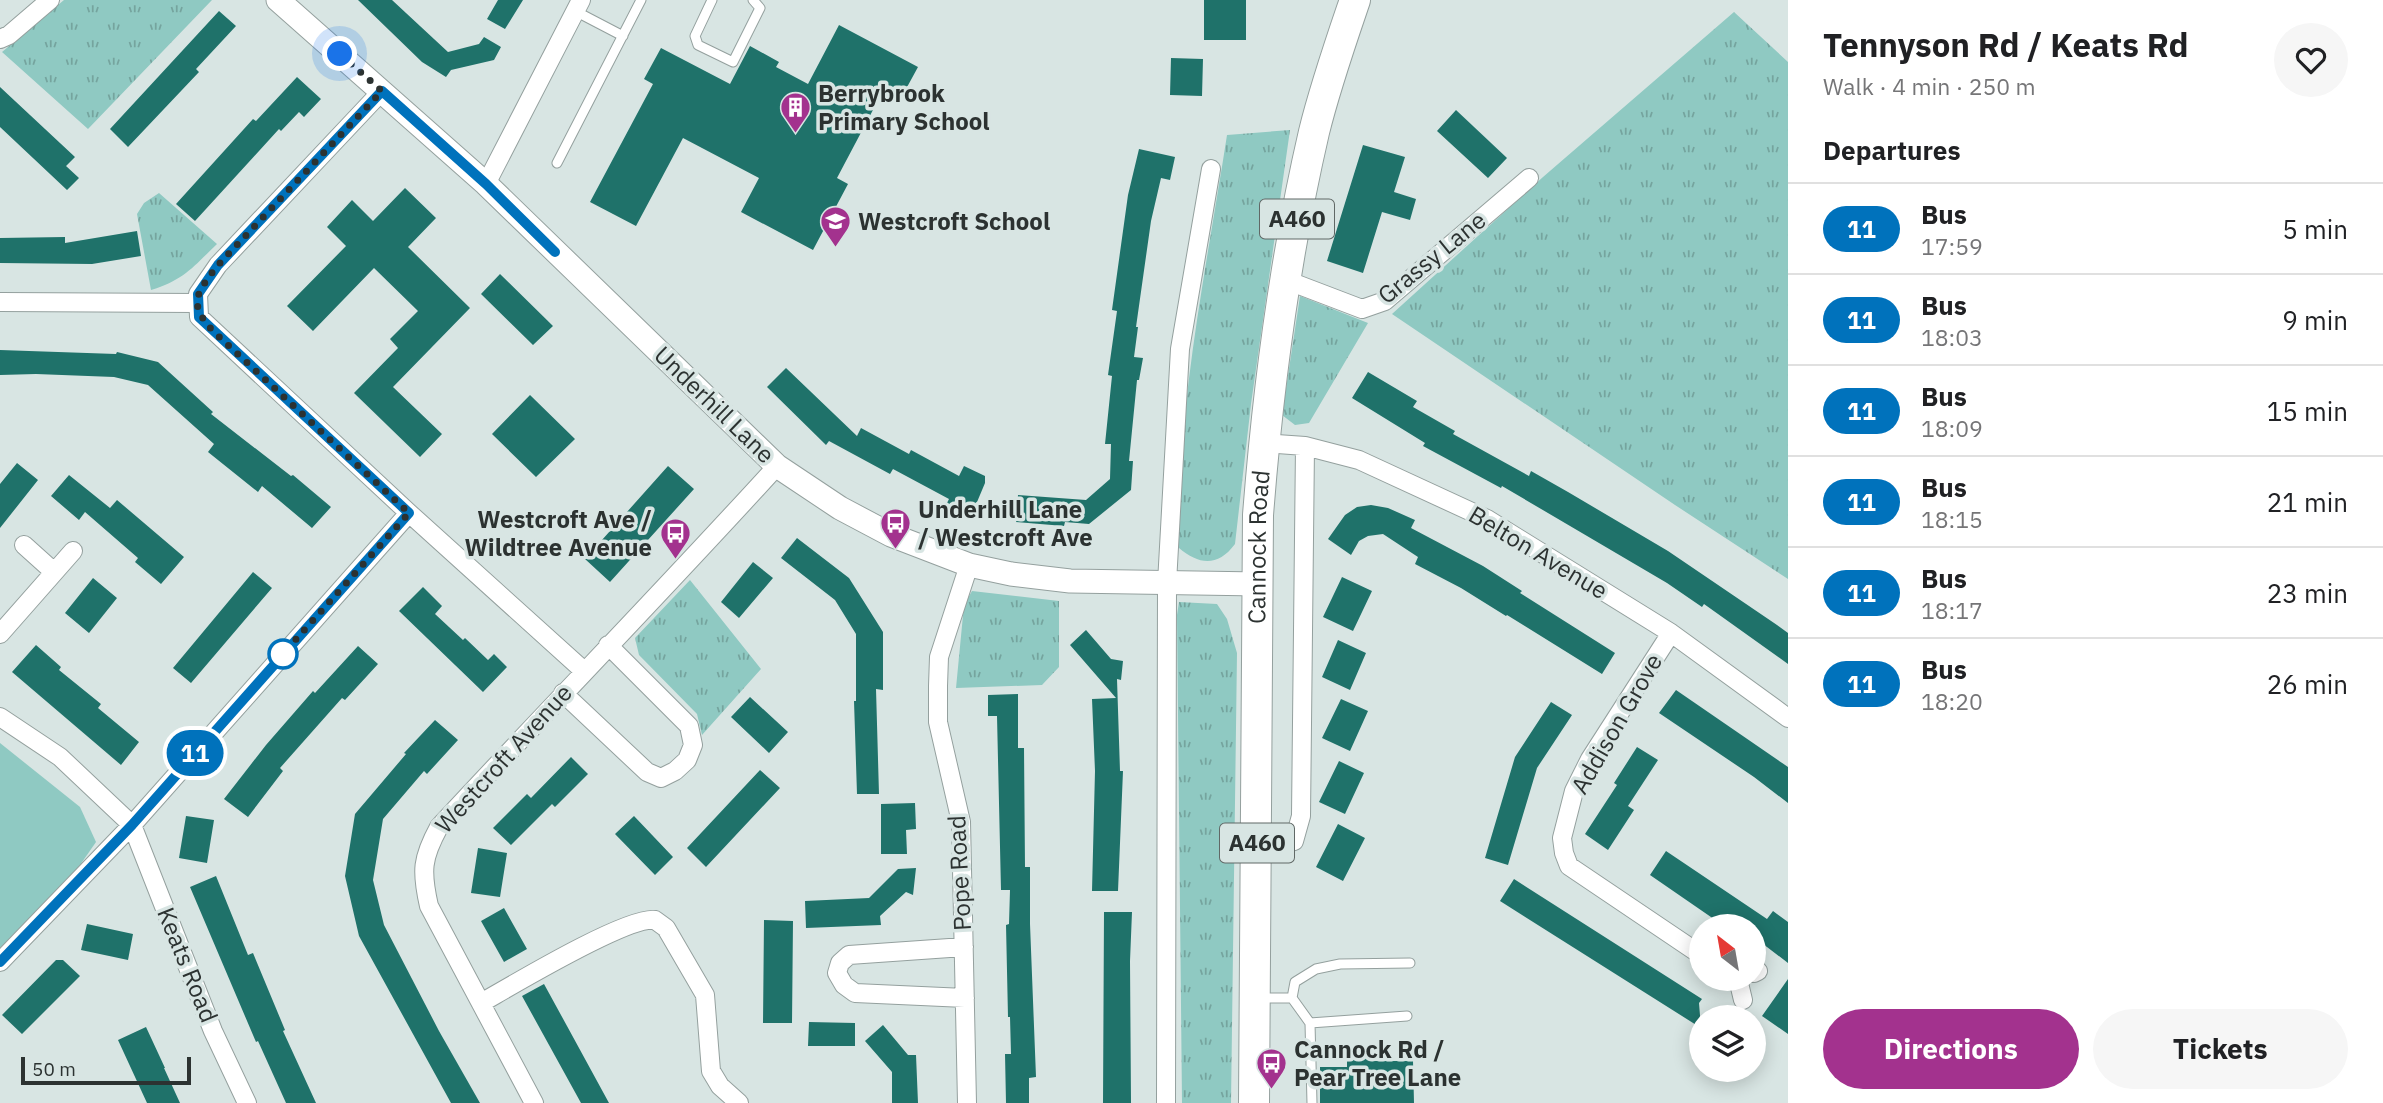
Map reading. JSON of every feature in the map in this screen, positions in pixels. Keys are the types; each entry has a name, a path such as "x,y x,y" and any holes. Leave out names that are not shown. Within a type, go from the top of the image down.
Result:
{"highway":[{"name":"Cannock Road","path":"1254,1103 1258,515 1264,443 1286,280 1314,132 1331,68 1355,0"}],"street":[{"path":"0,39 50,0"},
{"name":"Underhill Lane","path":"278,0 486,184 777,466 840,508 891,535 969,565 1011,574 1070,581 1259,584"},
{"path":"486,184 578,6"},
{"path":"382,91 218,265 198,294 199,317 409,513 584,670"},
{"path":"1166,1103 1167,583 1180,349 1211,169"},
{"name":"Grassy Lane","path":"1286,280 1362,309 1385,301 1529,178"},
{"path":"0,302 197,303"},
{"name":"Belton Avenue","path":"1264,443 1306,446 1359,460 1487,519 1671,634 1788,718"},
{"path":"1257,851 1294,841 1301,816 1306,446"},
{"name":"Westcroft Avenue","path":"534,1103 429,906 424,886 427,848 439,827 584,670 684,569 777,466"},
{"path":"0,962 132,825 409,513"},
{"path":"24,545 54,572"},
{"path":"0,634 73,551"},
{"name":"Pope Road","path":"967,1103 961,822 938,722 938,686 939,657 969,565"},
{"name":"Addison Grove","path":"1671,634 1590,759 1574,791 1562,838 1569,866 1689,947"},
{"path":"563,693 647,772 661,778 675,772 687,760 693,745 689,726 608,645"},
{"path":"0,717 60,757 132,825"},
{"name":"Keats Road","path":"132,825 213,1031 247,1103"},
{"path":"481,1003 598,939 637,922 655,920 666,928 705,995 711,1071 720,1086 739,1103"},
{"path":"964,947 849,955 839,963 837,973 844,985 855,993 965,998"},
{"path":"1743,1000 1744,991"}],"lane":[{"path":"557,163 641,0"},
{"path":"712,0 695,36 698,45 733,62 760,8 752,0"},
{"path":"578,6 623,36"},
{"path":"1312,1103 1310,1023 1292,998 1294,982 1316,969 1340,964 1410,963"},
{"path":"1256,998 1292,998"},
{"path":"1310,1023 1407,1016"}],"green space":[{"path":"64,0 212,0 88,129 2,52"},
{"path":"1734,12 1788,62 1788,579 1392,314 1543,177"},
{"path":"1290,130 1251,404 1235,544 1222,557 1201,560 1179,548 1182,444 1194,341 1227,135"},
{"path":"159,193 217,244 180,277 151,290 137,214 144,203"},
{"path":"1300,296 1368,323 1309,423 1295,425 1282,415"},
{"path":"690,580 761,669 702,735 697,714 639,655 635,638"},
{"path":"972,591 1059,601 1059,667 1042,685 956,688 964,605"},
{"path":"1179,602 1217,604 1227,619 1237,653 1231,1103 1182,1103"},
{"path":"0,743 80,807 96,842 71,878 0,948"}],"building":[{"path":"358,0 392,0 448,52 479,44 484,37 501,47 494,60 451,70 446,77 422,62"},
{"path":"498,0 523,0 505,29 487,19"},
{"path":"1204,0 1246,0 1246,40 1204,40"},
{"path":"219,11 236,26 196,69 199,72 128,147 110,129"},
{"name":"Berrybrook Primary School","path":"839,25 918,67 900,100 883,91 837,178 848,184 813,250 741,212 759,178 683,138 636,226 590,202 653,84 644,79 661,48 730,84 750,46 779,62 776,67 808,84"},
{"path":"1171,58 1203,59 1202,96 1170,95"},
{"path":"297,77 321,99 304,117 299,112 281,131 279,129 195,221 176,204 253,119 256,121"},
{"path":"0,87 75,157 66,166 79,178 67,190 0,127"},
{"path":"1456,110 1507,158 1488,178 1437,131"},
{"path":"1363,145 1405,157 1394,192 1416,199 1410,220 1382,212 1363,273 1327,261"},
{"path":"1139,149 1175,157 1170,180 1161,178 1151,221 1136,327 1134,357 1143,358 1137,380 1129,461 1133,461 1131,490 1089,524 1065,522 1064,526 1016,522 1018,495 1086,500 1110,479 1111,444 1105,444 1112,376 1108,375 1117,311 1112,310 1128,195"},
{"path":"405,188 436,218 408,247 470,308 393,387 442,434 420,457 354,393 398,348 390,339 418,311 374,268 313,331 287,306 346,246 327,227 352,200 373,221"},
{"path":"137,231 141,256 92,264 0,263 0,238 65,237 65,243"},
{"path":"500,274 553,326 533,345 481,294"},
{"path":"0,350 117,352 158,362 213,412 211,414 331,507 312,528 262,486 258,492 208,452 214,444 148,385 114,377 0,375"},
{"path":"786,368 857,436 861,428 909,454 911,450 959,476 964,466 985,476 985,483 972,514 947,503 949,499 893,469 890,474 829,441 826,445 767,387"},
{"path":"1368,372 1417,401 1413,407 1455,431 1453,434 1529,476 1531,471 1568,492 1668,551 1777,625 1788,633 1788,664 1704,604 1702,607 1667,583 1502,486 1501,488 1423,446 1425,443 1352,398"},
{"path":"530,395 575,439 536,477 492,434"},
{"path":"17,463 38,480 0,528 0,484"},
{"path":"668,466 694,489 610,582 585,559"},
{"path":"69,475 110,508 117,500 184,557 161,584 135,562 138,558 85,512 79,520 51,496"},
{"path":"1371,505 1388,508 1415,520 1411,528 1483,566 1522,591 1520,593 1615,653 1602,674 1507,615 1415,564 1418,557 1383,534 1368,536 1359,541 1351,555 1328,539 1345,515 1357,507"},
{"path":"797,538 849,578 883,632 883,690 876,689 879,794 857,794 854,701 856,634 835,600 781,558"},
{"path":"753,562 773,578 739,618 721,602"},
{"path":"253,572 272,588 191,683 173,668"},
{"path":"1342,577 1372,591 1353,631 1323,617"},
{"path":"93,578 117,598 89,633 65,613"},
{"path":"423,587 442,606 435,614 488,660 494,654 507,667 483,692 399,611"},
{"path":"1086,630 1111,659 1123,661 1121,680 1117,679 1120,771 1123,771 1118,891 1092,891 1095,771 1092,699 1116,698 1070,645"},
{"path":"1338,640 1366,653 1350,690 1322,677"},
{"path":"36,645 61,667 59,670 101,704 98,708 139,742 121,765 12,672"},
{"path":"358,646 378,664 345,700 342,698 280,768 283,771 248,817 224,799 313,691 315,693"},
{"path":"1676,690 1788,767 1788,803 1659,713"},
{"path":"1018,694 1018,748 1024,748 1025,867 1030,867 1036,1077 1029,1078 1029,1103 1006,1103 1005,1054 1011,1054 1006,925 1009,924 1010,890 1001,890 997,716 988,716 988,695"},
{"path":"750,697 788,732 769,753 731,717"},
{"path":"1341,699 1368,711 1350,751 1322,738"},
{"path":"1551,702 1572,715 1537,768 1508,865 1485,858 1515,757"},
{"path":"435,720 458,740 427,774 424,771 383,819 373,880 384,925 480,1103 451,1103 359,936 345,876 355,814 406,754 404,753"},
{"path":"1637,747 1658,760 1628,806 1634,810 1608,850 1585,834 1617,785 1614,783"},
{"path":"571,757 588,774 555,807 552,804 511,845 493,828 527,794 531,798"},
{"path":"1339,761 1364,773 1345,814 1319,802"},
{"path":"760,770 780,788 706,867 687,848"},
{"path":"915,803 916,829 906,830 907,854 881,854 881,804"},
{"path":"186,816 214,820 207,863 179,858"},
{"path":"634,816 673,857 655,875 615,834"},
{"path":"1338,824 1365,838 1343,881 1316,867"},
{"path":"478,848 507,853 500,897 471,893"},
{"path":"1666,851 1760,914 1707,914 1650,875"},
{"path":"916,868 913,895 906,892 880,916 881,925 806,928 805,901 869,898 898,869"},
{"path":"216,876 248,955 253,953 285,1030 283,1031 316,1103 286,1103 258,1041 256,1042 190,887"},
{"path":"1514,879 1702,999 1699,1005 1689,1005 1689,1020 1500,901"},
{"path":"504,908 527,949 504,962 481,921"},
{"path":"1773,911 1788,922 1788,963 1766,946 1766,918"},
{"path":"1104,912 1132,912 1131,1103 1103,1103"},
{"path":"764,920 793,921 792,1023 763,1023"},
{"path":"87,924 133,934 128,960 81,950"},
{"path":"56,960 63,960 80,976 22,1034 2,1015"},
{"path":"1788,979 1788,1034 1766,1019 1766,1010"},
{"path":"544,984 609,1103 581,1103 522,996"},
{"path":"809,1022 855,1023 855,1046 808,1046"},
{"path":"883,1025 908,1055 916,1055 918,1103 892,1103 892,1072 865,1041"},
{"path":"146,1027 180,1103 147,1103 118,1040"},
{"path":"1347,1045 1373,1045 1373,1061 1413,1061 1414,1103 1320,1103 1320,1067 1347,1067"}],"bus line":[{"name":"11","path":"0,962 132,825 409,513 199,317 198,294 203,284 382,91 486,184 555,252"}],"place":[{"name":"Berrybrook Primary School","path":"795,135"},
{"name":"Westcroft School","path":"835,249"},
{"name":"Underhill Lane / Westcroft Ave","path":"895,551"},
{"name":"Westcroft Ave / Wildtree Avenue","path":"675,561"},
{"name":"Cannock Rd / Pear Tree Lane","path":"1271,1091"}],"route":[{"path":"283,654 281,656 409,513 214,332 199,317 197,303 203,284 218,265 382,91 340,54"}]}
